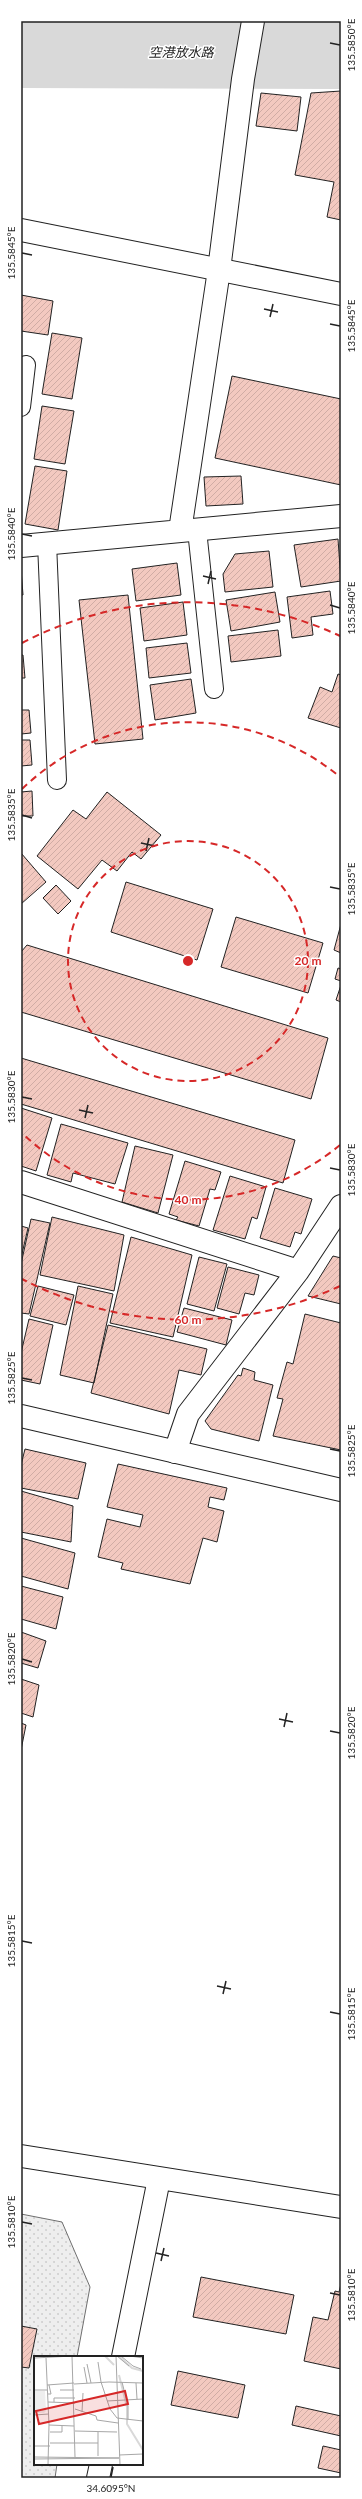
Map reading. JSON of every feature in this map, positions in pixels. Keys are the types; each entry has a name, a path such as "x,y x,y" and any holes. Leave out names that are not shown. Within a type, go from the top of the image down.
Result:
{"street":[{"path":"188,530 243,79 253,21"},
{"path":"21,230 341,294"},
{"path":"21,546 341,516"},
{"path":"21,1182 298,1271"},
{"path":"175,1452 188,1414 298,1271 341,1206"},
{"path":"21,1416 341,1490"},
{"path":"21,2156 341,2207"},
{"path":"123,2356 159,2179"},
{"path":"98,2478 101,2465"}],"lane":[{"path":"21,407 26,365"},
{"path":"188,530 214,689"},
{"path":"47,543 56,780"}],"shaded area":[{"path":"21,2214 62,2222 90,2287 77,2356 34,2356 34,2465 57,2465 55,2478 21,2478"}],"building":[{"path":"341,91 341,220 327,217 334,182 295,175 311,93"},
{"path":"261,93 301,97 297,131 256,126"},
{"path":"21,295 53,301 48,335 21,331"},
{"path":"52,333 82,338 72,399 42,394"},
{"path":"232,376 341,399 341,485 215,458"},
{"path":"42,406 74,411 65,464 34,459"},
{"path":"35,466 67,471 58,530 25,524"},
{"path":"241,476 243,504 206,506 204,477"},
{"path":"338,539 341,581 301,587 294,545"},
{"path":"269,551 273,587 225,592 223,574 235,554"},
{"path":"177,563 181,595 136,601 132,569"},
{"path":"21,569 23,595 21,595"},
{"path":"330,591 333,614 311,617 313,635 292,638 287,597"},
{"path":"275,592 280,622 231,631 226,600"},
{"path":"128,595 143,739 95,744 79,600"},
{"path":"183,602 187,635 144,641 140,608"},
{"path":"278,630 281,656 231,662 228,636"},
{"path":"187,643 191,673 149,678 146,648"},
{"path":"21,655 23,655 25,678 21,678"},
{"path":"338,674 341,675 341,728 308,718 320,687 332,692"},
{"path":"191,679 196,713 155,720 150,685"},
{"path":"21,710 29,710 31,733 21,734"},
{"path":"21,740 30,740 32,765 21,766"},
{"path":"32,791 33,816 21,816 21,792"},
{"path":"107,792 161,835 141,859 132,852 117,871 102,860 78,889 37,856 73,810 86,819"},
{"path":"21,853 46,882 21,904"},
{"path":"126,882 213,909 197,960 111,932"},
{"path":"56,885 71,901 58,914 43,898"},
{"path":"236,917 323,943 308,993 221,967"},
{"path":"341,924 341,953 334,950"},
{"path":"27,945 328,1038 311,1099 21,1012 21,952"},
{"path":"338,968 341,969 341,981 335,979"},
{"path":"341,985 341,1002 336,1000"},
{"path":"21,1058 295,1140 283,1183 21,1104"},
{"path":"21,1108 52,1118 36,1171 21,1166"},
{"path":"61,1124 128,1143 115,1184 73,1173 71,1182 47,1175"},
{"path":"135,1146 173,1155 158,1213 122,1202"},
{"path":"185,1161 221,1172 215,1190 210,1189 199,1226 176,1220 178,1217 169,1214"},
{"path":"230,1176 266,1187 257,1219 252,1217 245,1239 213,1230"},
{"path":"275,1188 312,1199 301,1234 295,1232 290,1247 260,1238"},
{"path":"52,1217 124,1235 114,1291 40,1275"},
{"path":"31,1219 50,1223 29,1314 21,1313 21,1264"},
{"path":"21,1226 28,1228 21,1258"},
{"path":"131,1237 192,1255 173,1337 110,1323"},
{"path":"333,1256 341,1258 341,1304 308,1296"},
{"path":"199,1257 227,1264 214,1311 187,1304"},
{"path":"228,1267 259,1275 254,1295 245,1293 239,1314 217,1308"},
{"path":"38,1286 74,1295 66,1325 30,1316"},
{"path":"78,1286 113,1294 94,1383 60,1375"},
{"path":"184,1308 232,1320 226,1345 177,1332"},
{"path":"305,1314 341,1323 341,1450 273,1436 283,1399 277,1398 287,1362 293,1364"},
{"path":"29,1319 53,1325 40,1384 21,1380 21,1353"},
{"path":"108,1325 207,1349 201,1375 179,1370 169,1414 91,1393"},
{"path":"243,1368 255,1372 254,1380 273,1385 259,1441 211,1429 205,1421 238,1375 241,1376"},
{"path":"25,1449 86,1463 78,1499 21,1488 21,1465"},
{"path":"118,1464 227,1488 224,1500 210,1497 208,1507 224,1511 217,1542 203,1538 190,1584 121,1569 123,1563 98,1557 107,1519 140,1527 143,1515 107,1507"},
{"path":"21,1491 73,1506 71,1542 21,1532"},
{"path":"21,1538 75,1553 68,1589 21,1576"},
{"path":"21,1586 63,1597 56,1629 21,1619"},
{"path":"21,1632 46,1641 38,1668 21,1663"},
{"path":"21,1679 39,1685 33,1717 21,1713"},
{"path":"21,1723 26,1725 21,1750"},
{"path":"201,2277 294,2295 286,2334 193,2317"},
{"path":"341,2284 341,2369 304,2361 313,2317 328,2320 335,2291 339,2292"},
{"path":"21,2326 37,2329 29,2368 21,2367"},
{"path":"178,2371 245,2385 238,2418 171,2405"},
{"path":"296,2406 341,2416 341,2436 292,2425"},
{"path":"323,2446 341,2450 341,2473 318,2468"}],"waterway":[{"name":"空港放水路","path":"21,52 341,53"}]}
